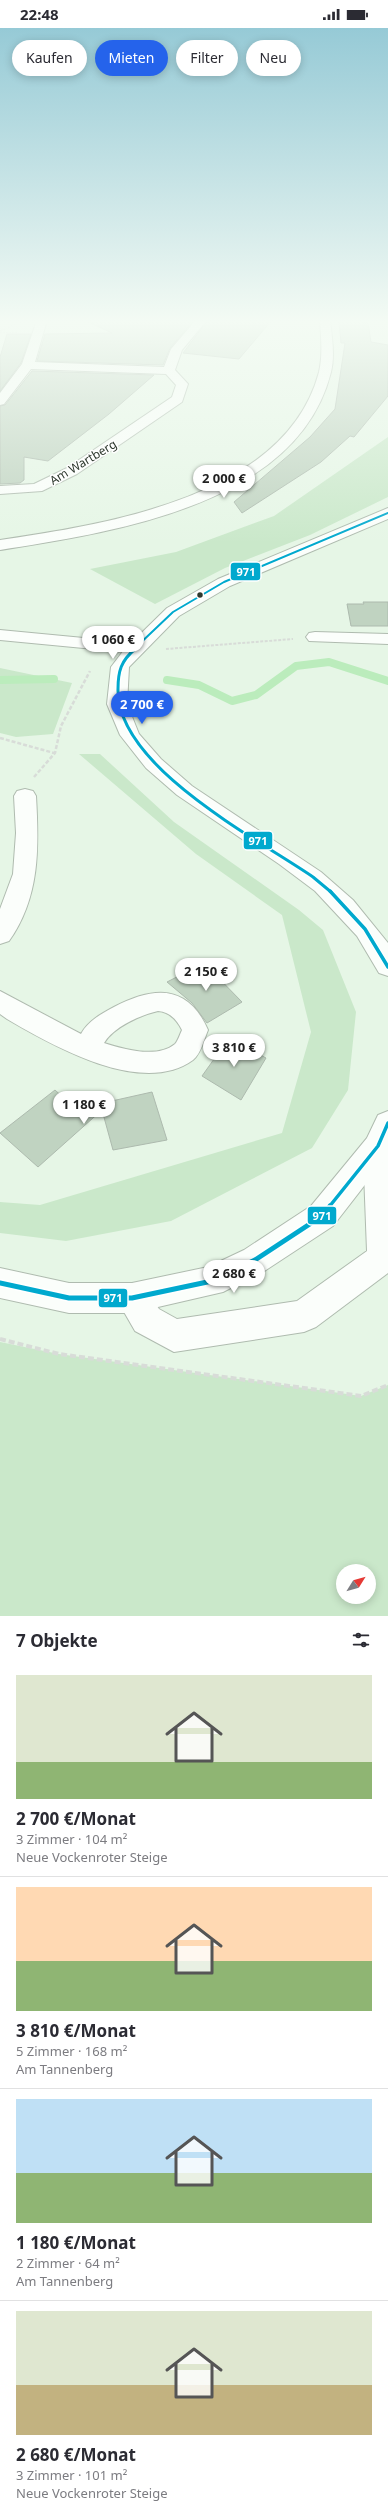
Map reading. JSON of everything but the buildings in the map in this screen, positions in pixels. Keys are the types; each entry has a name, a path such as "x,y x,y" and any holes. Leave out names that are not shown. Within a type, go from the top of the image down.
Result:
{"street":[{"name":"Am Wartberg","path":"0,490 37,488 72,471 178,399 179,394"},
{"path":"0,545 70,535 173,507 228,483 270,457 300,427 314,404 317,394"},
{"path":"388,513 209,590 172,613 136,648 119,670 115,693 122,722 143,754 176,785 312,876 352,912 388,967"},
{"path":"0,635 136,648"},
{"path":"315,638 388,639"},
{"path":"0,935 6,928 25,874 27,833 25,796"},
{"path":"0,1001 22,1017 70,1042 89,1048"},
{"path":"132,1298 147,1320 174,1336 304,1316 383,1258 383,1135"},
{"path":"0,1283 69,1298 132,1298 212,1281 255,1260 322,1216 383,1135"}],"path":[{"path":"136,648 170,649 315,638"},
{"path":"25,796 36,772 55,753 61,726 90,671"},
{"path":"0,738 55,753"},
{"path":"0,1339 59,1354 361,1396 388,1385"}],"green space":[{"path":"388,437 388,497 310,535 225,568 155,604 90,569 176,552 274,516"},
{"path":"0,668 72,683 53,734 16,737 0,733"},
{"path":"79,754 100,754 174,822 299,910 323,930 356,1012 348,1090 312,1148 171,1221 66,1241 0,1233 0,1202 40,1205 282,1133 311,1032 282,915 196,854"},
{"path":"0,1342 59,1354 361,1396 388,1385 388,1616 0,1616"}],"waterway":[{"path":"167,680 199,685 232,701 256,695 296,666 329,662 388,681"},
{"path":"0,680 54,679"}],"transit line":[{"name":"971","path":"388,513 251,569 198,596 173,612 123,661 118,671 117,703 130,734 154,764 186,791 220,816 288,859 336,896 365,929 388,967"},
{"name":"971","path":"0,1283 69,1298 132,1298 212,1281 255,1260 322,1216 378,1146 388,1123"}]}
